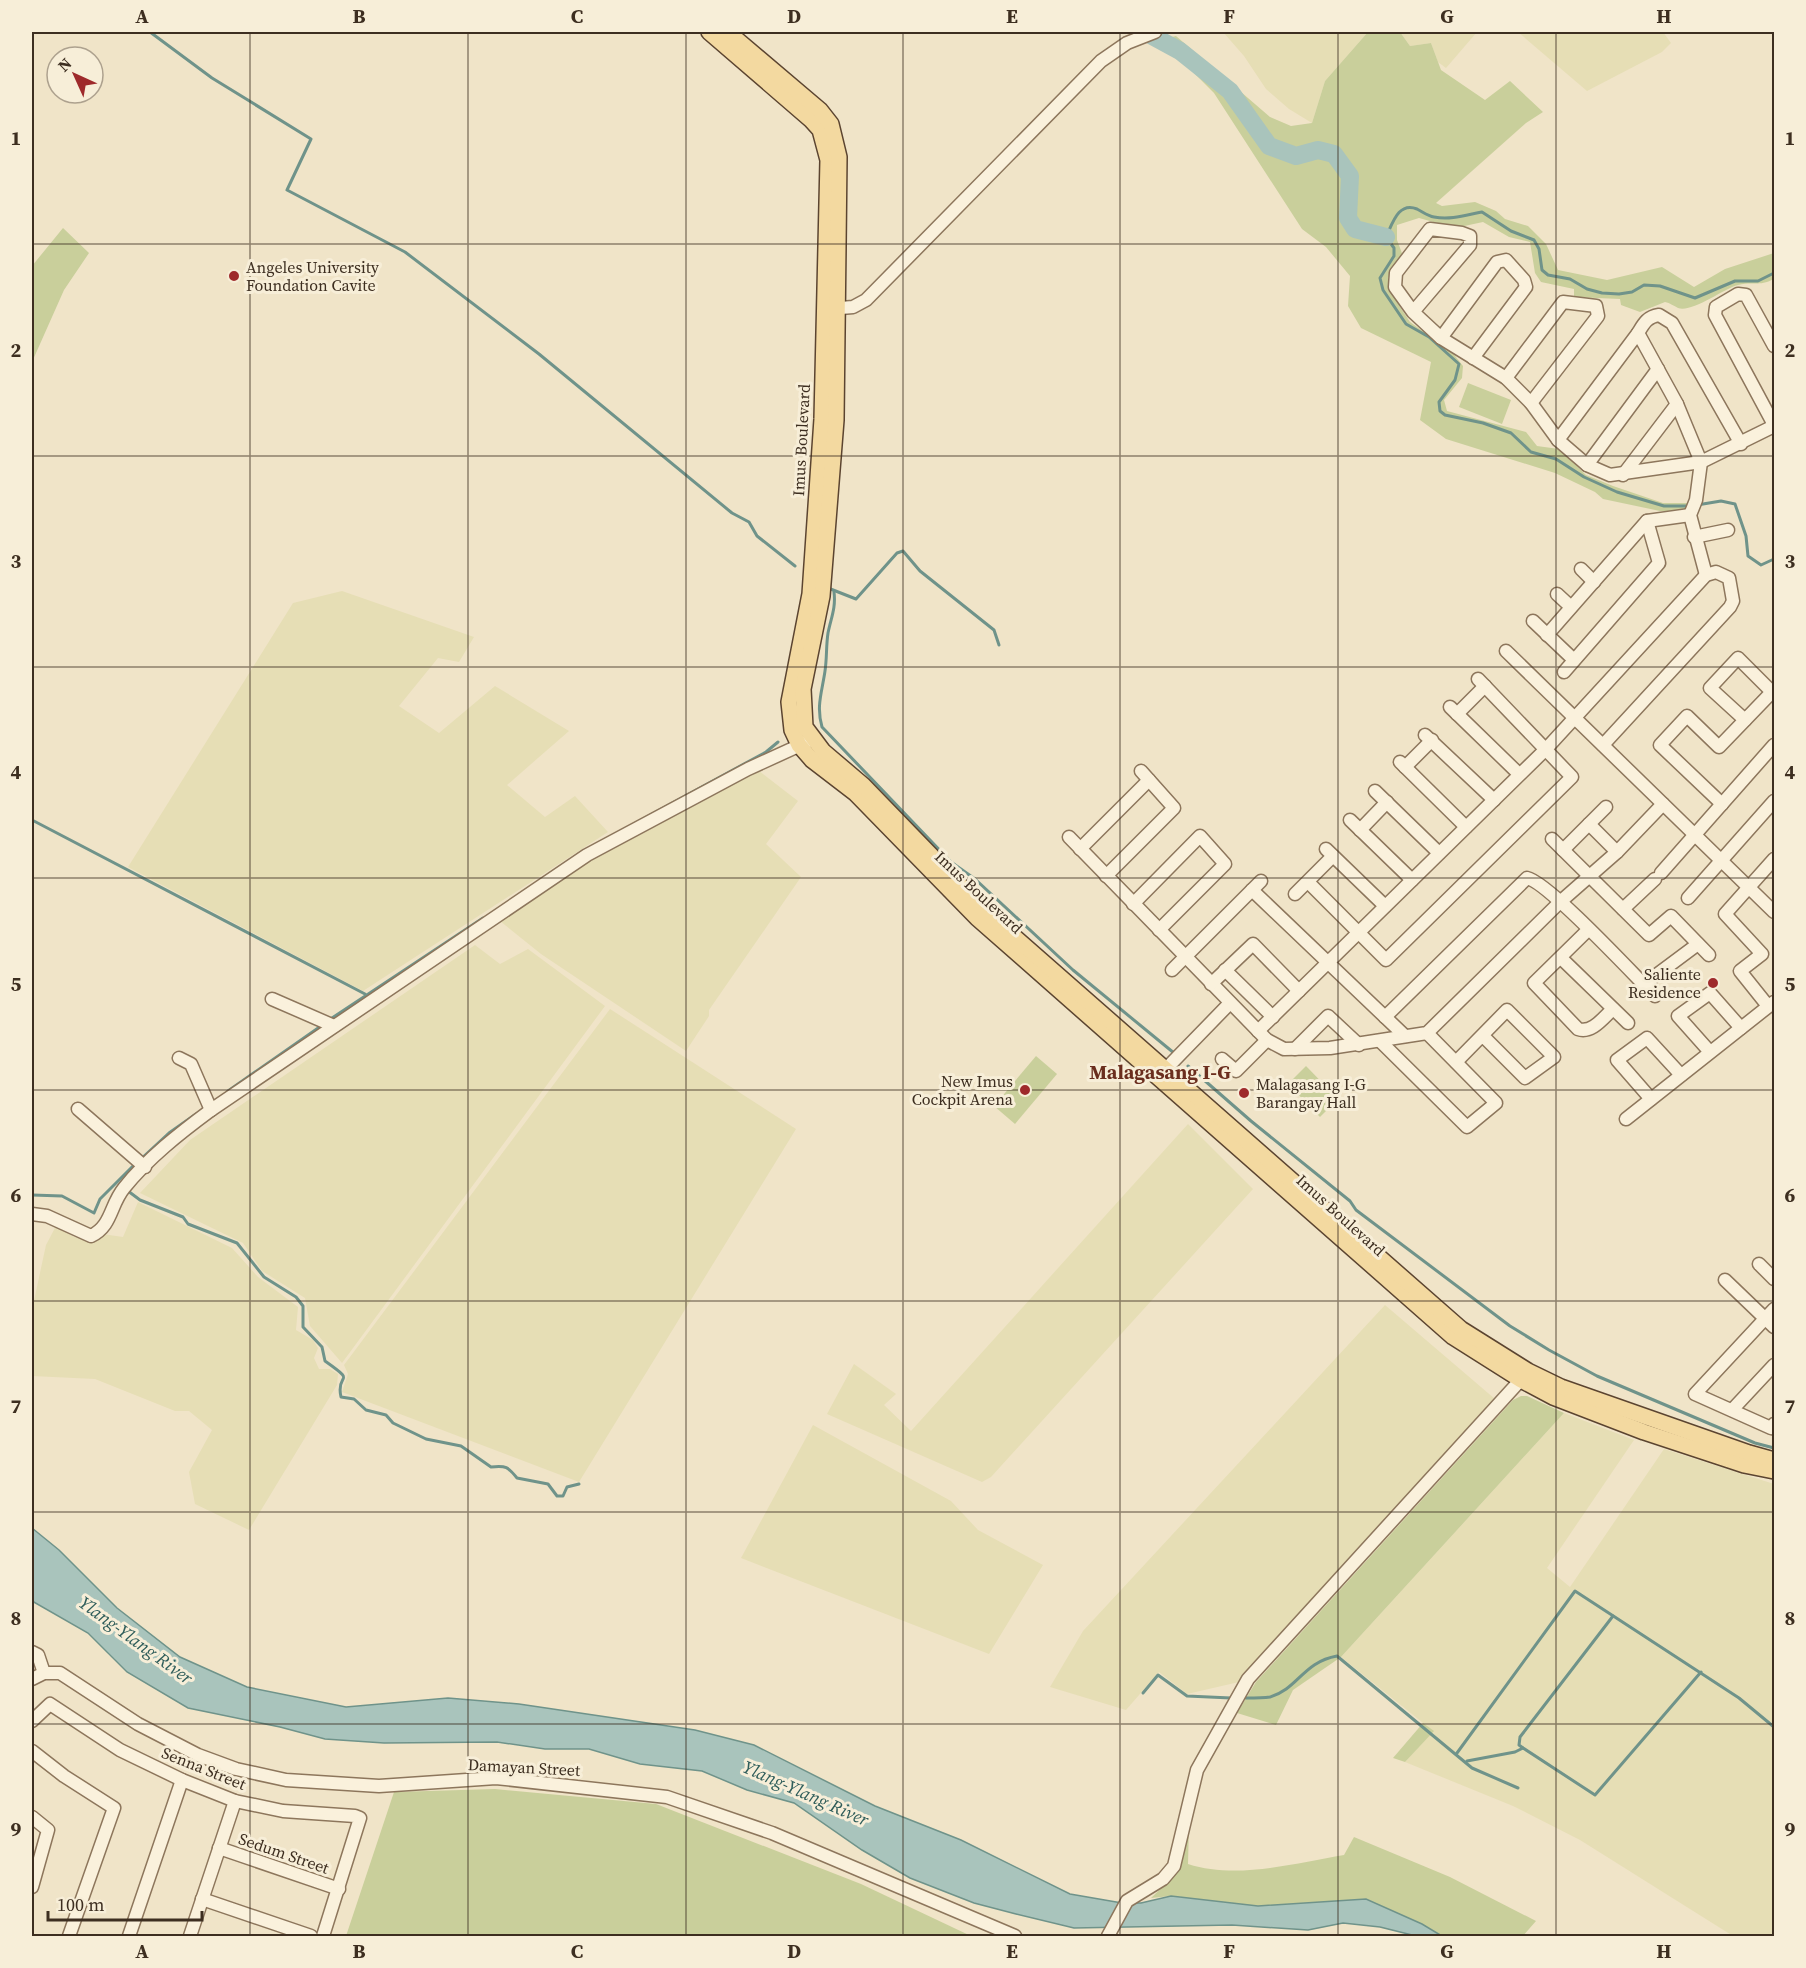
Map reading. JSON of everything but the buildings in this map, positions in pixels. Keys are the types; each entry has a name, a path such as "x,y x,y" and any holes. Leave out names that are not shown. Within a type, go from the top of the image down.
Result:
{"main road":[{"name":"Imus Boulevard","path":"709,32 798,107 819,130 828,159 831,309"},
{"name":"Imus Boulevard","path":"728,32 807,97 831,124 839,157 831,309 810,594 789,702 792,730 806,742 812,760 855,793 977,918 1162,1072 1427,1316 1475,1352 1525,1376 1749,1454 1774,1460"},
{"name":"Imus Boulevard","path":"1525,1376 1553,1397 1644,1432 1744,1465 1774,1471"}],"street":[{"path":"831,309 853,307 866,300 1101,61 1127,43 1151,34"},
{"path":"1413,312 1470,245 1470,236 1435,229 1427,232 1394,278 1395,287 1413,312 1441,338 1506,378 1531,403 1558,440 1587,465 1610,475 1623,475 1701,462 1741,444 1774,425 1715,315 1716,307 1738,294 1746,295 1774,346"},
{"path":"1441,338 1497,262 1506,260 1524,280 1526,287 1473,358"},
{"path":"1506,378 1563,302 1596,306 1598,316 1531,403"},
{"path":"1558,440 1646,320 1659,315 1672,323 1741,444"},
{"path":"1638,333 1677,404 1701,462 1693,508 1694,537 1706,574"},
{"path":"1587,465 1658,369"},
{"path":"1623,475 1677,404"},
{"path":"1547,635 1647,521 1693,508"},
{"path":"1564,672 1659,563 1647,521"},
{"path":"1694,537 1728,530"},
{"path":"1581,569 1594,582"},
{"path":"1222,1059 1236,1071 1263,1036 1273,1017 1576,719 1706,574 1716,572 1729,578 1733,602 1603,745"},
{"path":"1557,594 1571,607"},
{"path":"1533,621 1574,660"},
{"path":"1506,651 1774,912"},
{"path":"1722,804 1660,745 1687,716 1719,747 1773,693 1738,658 1710,688 1745,720"},
{"path":"1308,882 1386,960 1572,777 1481,683 1454,710 1519,774"},
{"path":"1466,827 1402,765 1428,737 1494,800"},
{"path":"32,1214 47,1216 91,1236 100,1231 108,1222 123,1190 145,1167 211,1110 587,855 806,742"},
{"path":"1623,909 1658,876 1774,745"},
{"path":"1080,849 1145,775 1174,808 1106,876"},
{"path":"1375,791 1439,853"},
{"path":"1688,898 1774,801"},
{"path":"1360,830 1387,802"},
{"path":"1068,837 1263,1036 1284,1049 1295,1049 1359,1045 1427,1033 1560,902 1617,852 1664,804"},
{"path":"1563,850 1606,807"},
{"path":"1350,820 1412,880"},
{"path":"1589,824 1617,852"},
{"path":"1133,903 1200,836 1225,864 1159,930"},
{"path":"1552,839 1649,935 1671,916 1709,955"},
{"path":"1296,894 1330,853 1385,906"},
{"path":"1626,1119 1771,1004 1740,970 1762,954 1725,914 1774,859"},
{"path":"1385,1017 1522,880 1527,878 1538,882 1560,902 1654,996"},
{"path":"1172,970 1257,886 1328,963 1405,1036"},
{"path":"1588,930 1534,983 1578,1029 1589,1030 1613,1009"},
{"path":"1211,984 1253,944 1299,991"},
{"path":"1643,985 1698,944"},
{"path":"1561,958 1628,1023"},
{"path":"1226,970 1273,1017"},
{"path":"1710,1052 1678,1016 1710,993 1741,1028"},
{"path":"272,999 334,1026"},
{"path":"1162,1072 1230,1002"},
{"path":"1456,1062 1507,1010 1554,1057 1525,1078 1483,1036"},
{"path":"1295,1049 1328,1016 1359,1045"},
{"path":"1381,1042 1467,1127 1496,1103 1427,1033"},
{"path":"1652,1099 1617,1060 1647,1038 1681,1075"},
{"path":"179,1058 191,1064 211,1110"},
{"path":"78,1109 145,1167"},
{"path":"1759,1264 1774,1279"},
{"path":"1725,1280 1770,1323"},
{"path":"1774,1309 1770,1323 1695,1394 1771,1428 1774,1424"},
{"path":"1732,1410 1774,1365"},
{"path":"1109,1936 1127,1900 1163,1879 1174,1866 1197,1770 1248,1679 1525,1376"},
{"path":"32,1652 38,1655 44,1673 32,1679"},
{"name":"Damayan Street","path":"44,1673 54,1672 68,1677 118,1713 198,1755 254,1773 307,1783 363,1786 496,1778 667,1797 772,1833 1015,1936"},
{"name":"Senna Street","path":"32,1721 50,1704 120,1750 182,1780 235,1801 283,1810 360,1818 339,1888"},
{"path":"32,1751 63,1776 117,1810 69,1936"},
{"path":"129,1936 182,1780"},
{"path":"190,1936 235,1801"},
{"path":"32,1817 48,1830 32,1887"},
{"name":"Sedum Street","path":"219,1848 339,1888"},
{"path":"323,1936 339,1888"},
{"path":"202,1899 311,1936"}],"shaded area":[{"path":"1223,32 1368,32 1325,81 1312,123 1289,109 1266,89 1244,56"},
{"path":"1400,32 1477,32 1446,68 1438,62 1431,43 1410,46"},
{"path":"1518,32 1663,32 1671,43 1662,52 1587,91"},
{"path":"342,591 474,637 459,662 438,658 399,706 439,733 495,686 569,731 507,785 545,817 575,796 608,832 363,991 128,867 293,603"},
{"path":"759,771 798,801 766,844 801,877 709,1010 709,1016 686,1051 541,954 500,921 617,842"},
{"path":"475,945 500,964 528,949 605,1006 342,1363 310,1326 305,1298 262,1271 243,1243 140,1193 190,1140"},
{"path":"610,1009 796,1129 579,1482 342,1392 348,1374 344,1365"},
{"path":"1188,1124 1253,1189 991,1477 982,1482 827,1414 854,1364 896,1394 884,1405 911,1431"},
{"path":"138,1202 232,1248 258,1277 298,1307 296,1330 313,1340 318,1348 314,1358 319,1369 330,1369 338,1374 337,1385 249,1530 195,1504 189,1472 212,1430 189,1411 175,1411 95,1379 32,1376 32,1310 46,1245 56,1226 74,1237 90,1240 102,1234 123,1237"},
{"path":"1385,1305 1495,1399 1239,1682 1187,1694 1159,1672 1126,1710 1050,1687 1083,1631"},
{"path":"1564,1413 1634,1440 1547,1568 1570,1587 1664,1449 1774,1484 1774,1936 1733,1936 1580,1840 1513,1806 1405,1762 1433,1731 1341,1657"},
{"path":"813,1425 951,1501 978,1530 1043,1565 989,1654 741,1558"}],"green space":[{"path":"1368,32 1400,32 1410,46 1431,43 1441,70 1485,100 1510,81 1543,112 1526,123 1436,203 1442,206 1475,202 1496,211 1505,219 1528,226 1546,244 1558,270 1607,280 1662,267 1694,287 1725,269 1774,253 1774,279 1764,283 1732,287 1684,309 1665,302 1640,312 1621,305 1620,299 1574,297 1574,289 1541,282 1535,273 1530,242 1509,237 1483,222 1455,228 1419,218 1397,225 1397,240 1403,256 1388,278 1400,307 1410,322 1452,352 1463,366 1462,378 1444,400 1447,411 1526,432 1537,446 1559,449 1586,475 1663,503 1687,503 1686,511 1660,511 1603,499 1595,492 1555,473 1446,439 1420,420 1431,362 1361,328 1348,306 1350,276 1326,247 1302,229 1214,93 1190,69 1160,47 1168,38 1176,36 1270,117 1291,126 1312,123 1325,81"},
{"path":"63,228 89,253 64,290 32,362 32,266"},
{"path":"1468,383 1511,400 1502,424 1459,407"},
{"name":"New Imus Cockpit Arena","path":"1036,1056 1057,1074 1015,1124 994,1106"},
{"path":"1306,1066 1338,1099 1320,1117 1288,1084"},
{"path":"1527,1396 1564,1413 1341,1657 1293,1690 1276,1725 1237,1713 1256,1682 1513,1400"},
{"path":"1423,1723 1434,1731 1405,1762 1393,1758"},
{"path":"495,1789 656,1804 861,1884 971,1936 346,1936 394,1792"},
{"path":"1189,1825 1188,1864 1207,1869 1226,1870 1286,1866 1344,1855 1354,1837 1450,1877 1536,1921 1523,1936 1442,1936 1422,1924 1366,1899 1258,1906 1171,1896 1151,1898 1177,1873"}],"water":[{"name":"Ylang-Ylang River","path":"32,1528 59,1550 117,1608 180,1657 247,1687 346,1707 448,1698 519,1704 695,1730 754,1745 875,1806 961,1840 1070,1894 1122,1903 1141,1903 1171,1896 1258,1906 1366,1899 1422,1924 1442,1936 1416,1936 1380,1927 1343,1923 1308,1930 1232,1925 1074,1928 974,1903 910,1878 862,1850 794,1803 747,1790 702,1771 640,1764 589,1749 545,1749 497,1742 384,1743 325,1739 188,1708 127,1672 88,1633 32,1601"}],"waterway":[{"path":"150,32 212,78 311,139 287,190 405,252 539,354 732,513 749,522 757,536 795,566"},
{"path":"1145,32 1180,51 1230,91 1269,146 1296,156 1318,150 1334,154 1350,176 1348,218 1355,229 1386,237"},
{"path":"1691,506 1664,506 1617,492 1584,477 1556,459 1531,452 1511,433 1483,423 1445,415 1440,411 1439,402 1455,380 1459,364 1429,337 1406,324 1383,290 1380,278 1394,256 1394,248 1386,237 1393,221 1405,208 1410,207 1440,218 1482,212 1511,231 1534,240 1539,249 1542,270 1548,275 1570,279 1587,289 1602,293 1632,292 1644,285 1660,286 1695,298 1735,281 1758,281 1774,273"},
{"path":"1697,505 1721,501 1735,504 1746,536 1748,556 1761,565 1774,559"},
{"path":"828,588 856,599 897,553 903,551 920,571 994,630 999,645"},
{"path":"834,592 834,608 828,633 820,706 822,727 951,862 975,879 1073,970 1174,1053"},
{"path":"597,844 766,752 778,742"},
{"path":"32,820 365,994"},
{"path":"329,1020 483,918"},
{"path":"228,1091 321,1026"},
{"path":"1188,1066 1251,1121 1350,1201 1356,1210 1510,1326 1597,1376 1755,1443 1774,1448"},
{"path":"141,1159 169,1133 196,1114"},
{"path":"32,1195 62,1196 94,1213 100,1199 136,1163"},
{"path":"128,1191 140,1200 183,1217 188,1224 237,1243 264,1277 296,1297 303,1306 303,1327 322,1347 325,1361 343,1376 341,1397 354,1399 366,1410 386,1415 393,1423 426,1439 461,1446 491,1467 506,1468 517,1478 548,1484 557,1496 563,1496 567,1487 579,1484"},
{"path":"1457,1753 1575,1591 1739,1698 1774,1727"},
{"path":"1523,1748 1519,1745 1520,1737 1613,1616"},
{"path":"1246,1698 1270,1697 1280,1693 1316,1664 1337,1656 1472,1768 1518,1788"},
{"path":"1467,1761 1515,1752 1523,1748 1595,1795 1701,1672"},
{"path":"1143,1693 1158,1675 1187,1696 1231,1698"}],"place":[{"name":"Angeles University Foundation Cavite","path":"234,276"},
{"name":"Saliente Residence","path":"1713,983"},
{"name":"New Imus Cockpit Arena","path":"1025,1090"},
{"name":"Malagasang I-G Barangay Hall","path":"1244,1093"}],"district":[{"name":"Malagasang I-G","path":"1160,1072"}]}
